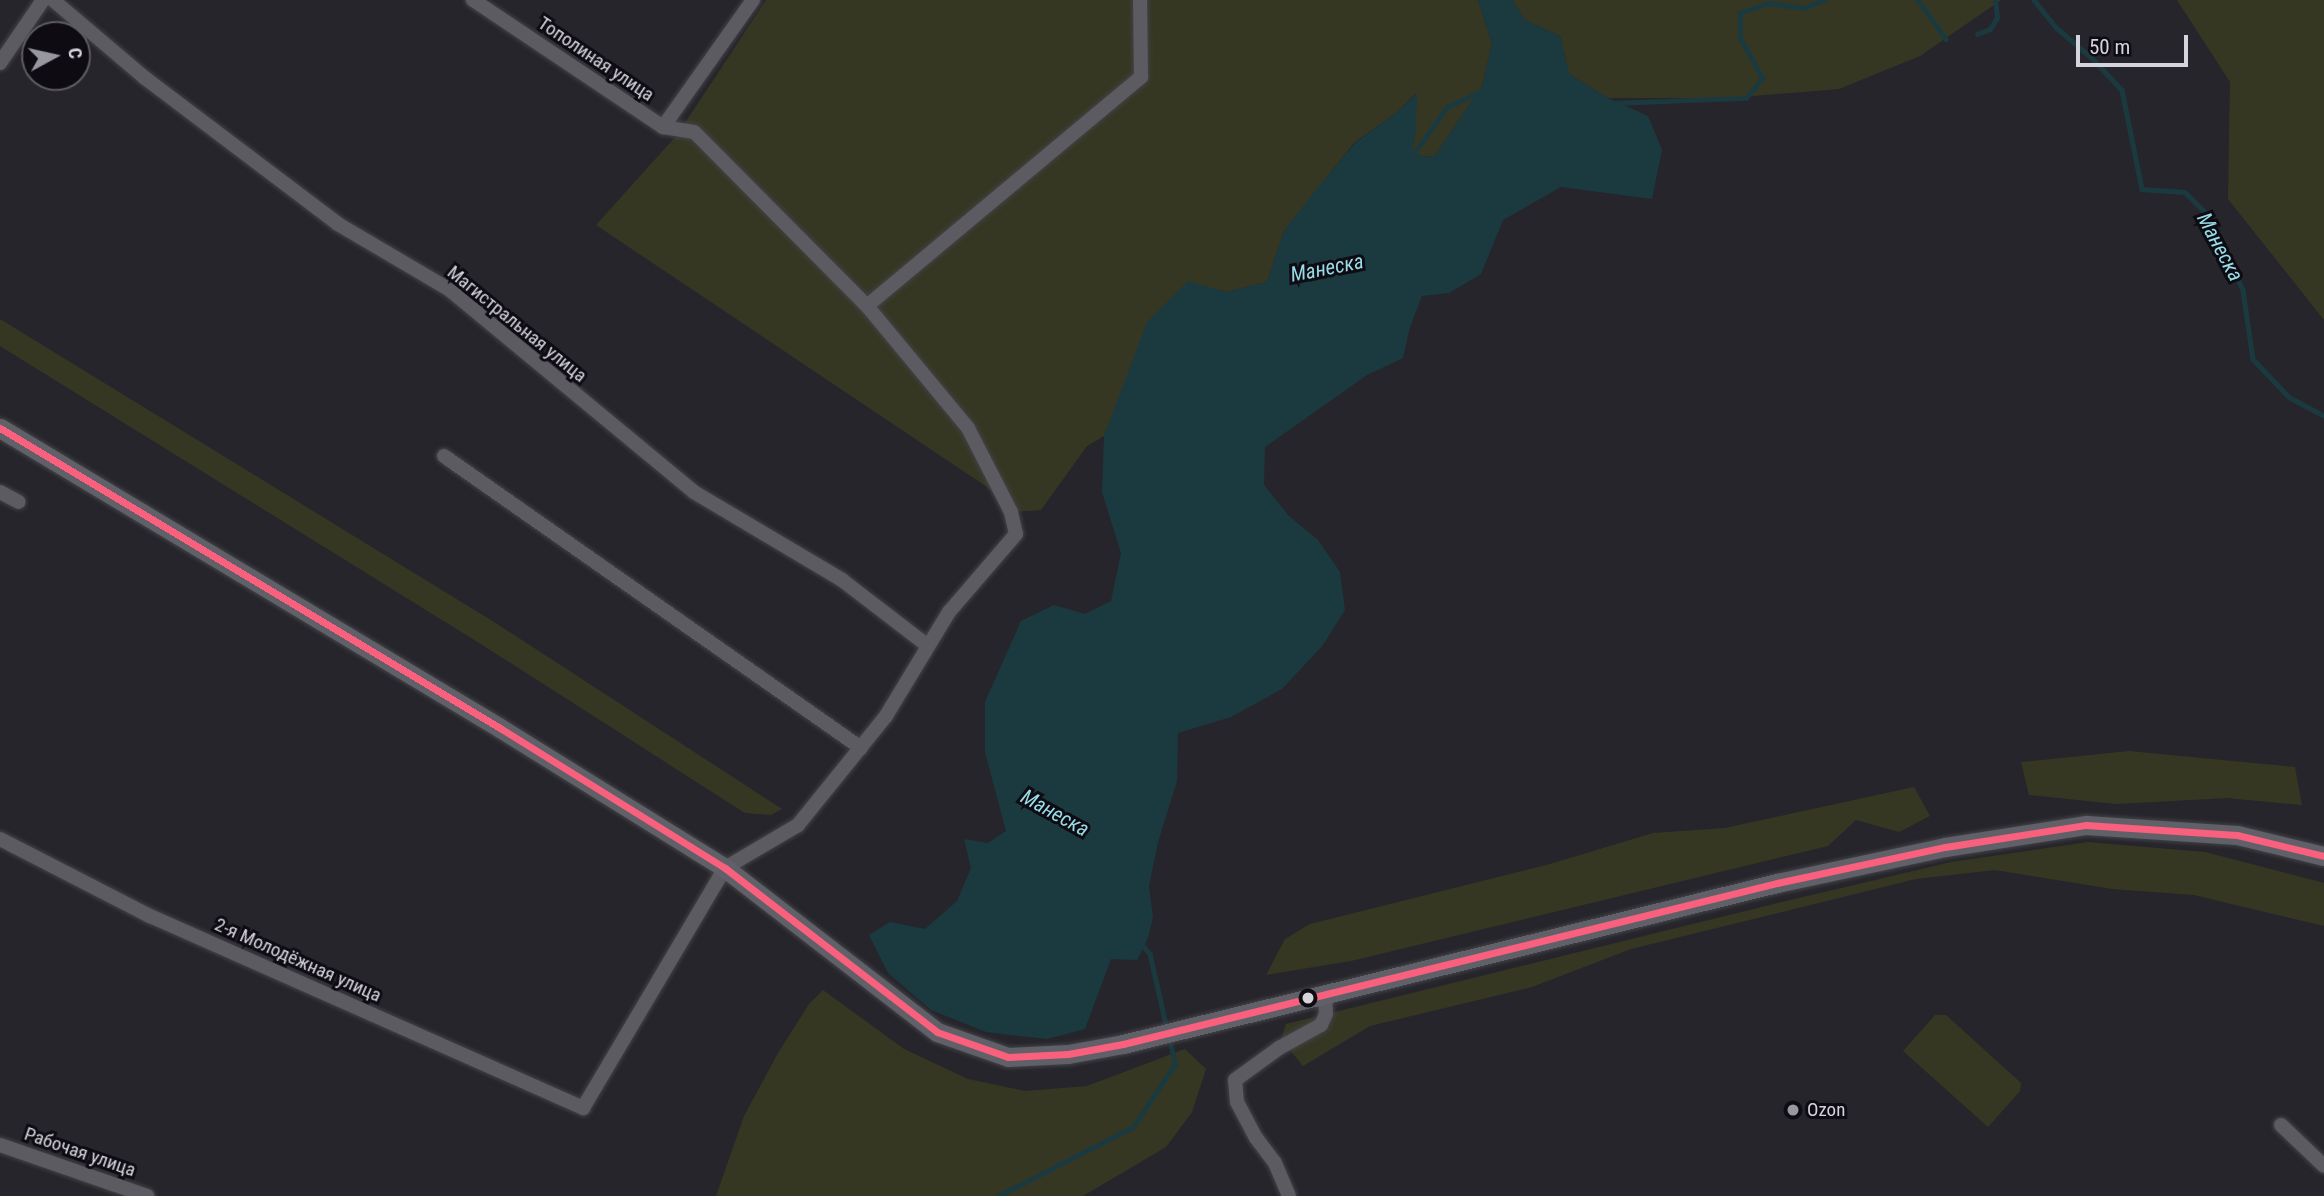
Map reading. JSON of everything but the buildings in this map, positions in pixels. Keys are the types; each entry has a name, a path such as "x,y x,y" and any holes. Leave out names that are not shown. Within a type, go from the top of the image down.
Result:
{"main road":[{"path":"0,428 500,728 725,869 937,1032 1009,1056 1068,1054 1123,1044 1777,883 1945,847 2086,825 2237,835 2324,856"}],"street":[{"path":"0,63 43,0"},
{"name":"Магистральная улица","path":"53,0 145,78 338,224 450,290 694,492 842,580 928,646"},
{"name":"Тополиная улица","path":"473,0 663,127"},
{"path":"725,869 798,825 886,716 948,612 1016,534 1011,512 968,428 867,306 694,132 663,127 753,0"},
{"path":"867,306 1141,76 1140,0"},
{"path":"444,456 861,748"},
{"path":"0,492 19,502"},
{"name":"2-я Молодёжная улица","path":"0,839 150,916 583,1108 725,869"},
{"path":"1289,1196 1275,1163 1256,1138 1237,1102 1235,1080 1279,1048 1321,1025 1326,1014 1325,994"},
{"path":"2281,1125 2324,1166"},
{"name":"Рабочая улица","path":"0,1145 147,1196"}],"green space":[{"path":"766,0 1478,0 1492,44 1482,86 1434,157 1411,155 1416,129 1416,93 1396,113 1354,143 1284,231 1267,282 1226,292 1188,282 1124,384 1104,436 1087,446 1041,510 1011,512 987,487 596,225 677,135"},
{"path":"1512,0 2001,0 1920,56 1839,89 1728,98 1608,98 1569,74 1560,36 1525,20"},
{"path":"2177,0 2324,0 2324,320 2228,199 2230,82"},
{"path":"0,319 494,622 782,809 771,815 745,813 484,646 0,346"},
{"path":"2129,751 2295,767 2302,805 2227,798 2116,804 2029,795 2021,762"},
{"path":"1914,787 1930,816 1899,832 1856,820 1828,846 1351,961 1266,975 1285,939 1310,924 1550,864 1653,833 1725,828"},
{"path":"2088,842 2205,852 2324,883 2324,926 2194,895 2112,889 1995,870 1916,879 1631,949 1532,987 1370,1026 1303,1066 1281,1039 1286,1024 1770,905 1951,862"},
{"path":"823,990 904,1049 968,1079 1025,1091 1087,1086 1185,1049 1206,1069 1192,1112 1166,1147 1083,1196 716,1196 744,1116 778,1053 809,1004"},
{"path":"1935,1015 1946,1015 2021,1083 2020,1091 1988,1127 1903,1051"}],"water":[{"path":"1478,0 1512,0 1525,20 1560,36 1569,74 1608,98 1648,116 1662,150 1652,199 1561,187 1503,220 1481,274 1449,293 1422,296 1410,327 1403,358 1367,375 1265,447 1264,485 1289,516 1318,540 1340,572 1345,610 1323,645 1282,689 1231,717 1178,733 1177,781 1158,842 1149,886 1153,917 1148,938 1137,960 1111,959 1085,1029 1047,1039 986,1032 931,1010 888,973 869,935 890,922 925,929 957,901 971,868 964,839 988,843 1006,831 985,752 985,702 1021,621 1054,605 1085,614 1111,601 1121,553 1102,492 1104,436 1147,322 1188,281 1226,292 1267,282 1284,231 1315,191 1355,143 1396,113 1417,93 1412,155 1434,157 1482,86 1492,44"}],"waterway":[{"name":"Манеска","path":"1613,103 1746,98 1762,78 1740,38 1740,13 1769,3 1804,8 1824,0"},
{"name":"Манеска","path":"1918,0 1946,39"},
{"name":"Манеска","path":"1977,34 1990,29 1997,18 1995,0"},
{"name":"Манеска","path":"2034,0 2057,28 2093,59 2122,90 2142,189 2185,192 2208,215 2243,290 2253,359 2289,397 2324,416"},
{"name":"Манеска","path":"1410,159 1447,107 1482,91"},
{"name":"Манеска","path":"1142,945 1150,954 1167,1029"},
{"name":"Манеска","path":"998,1196 1133,1127 1175,1064 1169,1038"}],"transit line":[{"path":"0,428 500,728 725,868 937,1032 1008,1057 1068,1054 1123,1044 1777,883 1945,847 2086,825 2237,835 2324,856"}],"place":[{"name":"Ozon","path":"1793,1110"}]}
